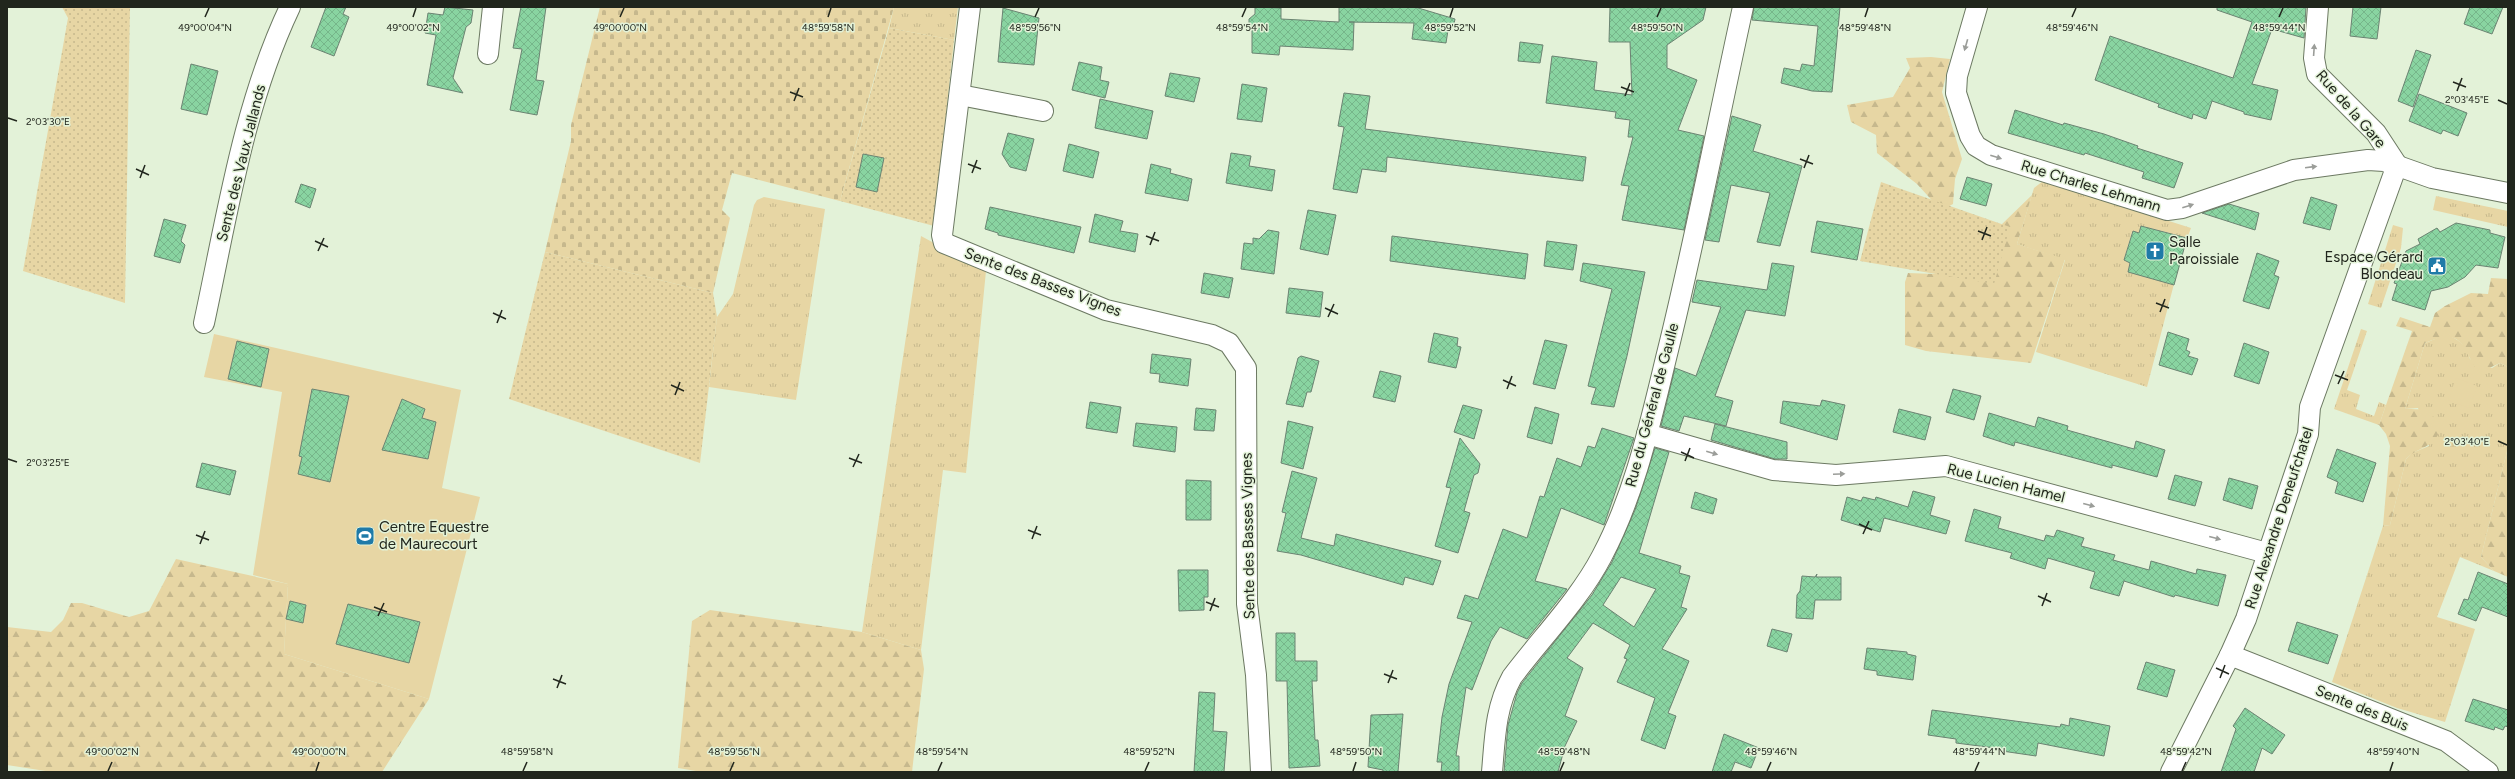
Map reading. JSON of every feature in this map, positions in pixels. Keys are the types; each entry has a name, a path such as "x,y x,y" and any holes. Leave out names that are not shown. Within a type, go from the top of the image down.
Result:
{"street":[{"name":"Sente des Vaux Jallands","path":"204,323 250,114 275,39 290,7"},
{"path":"488,54 493,7"},
{"name":"Sente des Basses Vignes","path":"970,7 942,235 944,243 1106,310 1212,335 1229,343 1246,368 1247,604 1256,675 1261,772"},
{"name":"Rue du Général de Gaulle","path":"1492,772 1494,728 1503,694 1512,677 1596,567 1616,525 1647,434 1691,252 1743,7"},
{"name":"Rue Charles Lehmann","path":"1977,7 1958,76 1956,93 1970,136 1976,146 1990,155 2167,210 2182,208 2303,168 2368,160 2384,161 2397,165"},
{"name":"Rue de la Gare","path":"2318,7 2314,58 2317,74 2376,133 2397,165"},
{"path":"960,95 1044,110"},
{"path":"2397,165 2432,178 2508,193"},
{"name":"Rue Alexandre Deneufchatel","path":"2171,772 2230,655 2246,619 2308,434 2310,407 2397,165"},
{"name":"Rue Lucien Hamel","path":"1647,434 1772,470 1836,475 1946,466 2267,553"},
{"name":"Sente des Buis","path":"2230,655 2446,741 2488,772"}],"green space":[{"path":"62,7 130,7 125,303 23,271 68,18"},
{"path":"600,7 894,7 840,201 732,173 722,210 730,218 713,293 545,252 571,141 571,125"},
{"path":"894,7 958,7 954,40 889,28"},
{"path":"889,28 954,40 934,226 840,201"},
{"path":"1931,57 1950,59 1942,92 1962,159 1955,179 1953,204 1944,209 1938,207 1917,184 1877,153 1876,135 1851,122 1847,105 1893,97 1910,68 1906,58"},
{"path":"2043,181 2191,228 2186,241 2169,236 2170,233 2141,226 2139,233 2132,232 2124,260 2130,263 2128,272 2174,284 2147,387 2036,352 2065,260 2017,244 2034,188"},
{"path":"1881,182 2010,227 1994,284 1860,261"},
{"path":"2032,195 2017,244 2065,259 2031,363 1926,351 1905,345 1905,282 1908,273 1935,274 1985,261 2001,225"},
{"path":"2436,196 2508,211 2508,227 2433,210"},
{"path":"764,197 825,209 796,400 709,387 717,317 733,294 754,205 757,200"},
{"path":"2393,225 2403,228 2401,248 2381,308 2368,304"},
{"path":"921,236 986,271 966,473 943,470 921,650 862,632"},
{"path":"545,252 713,293 717,317 700,463 509,399"},
{"path":"2491,278 2508,279 2508,367 2500,363 2483,371 2475,368 2462,345 2458,340 2452,338 2445,337 2425,343 2405,409 2418,409 2431,414 2435,418 2440,431 2433,442 2406,459 2390,525 2383,526 2390,446 2386,434 2379,425 2412,331 2396,326 2400,317 2430,327 2435,313 2445,306 2471,293 2488,294"},
{"path":"2361,329 2367,331 2347,390 2360,395 2356,409 2374,416 2379,402 2386,405 2379,425 2334,409"},
{"name":"Centre Equestre de Maurecourt","path":"214,334 461,390 442,488 480,497 429,699 284,654 288,584 253,575 282,392 204,377"},
{"path":"2450,336 2463,345 2470,359 2492,368 2500,363 2508,367 2508,447 2481,557 2494,571 2460,557 2437,617 2475,629 2445,722 2397,708 2332,682 2383,526 2390,525 2406,459 2412,453 2429,446 2418,408 2405,409 2425,343 2440,337"},
{"path":"2456,378 2477,386 2469,408 2448,400"},
{"path":"2508,447 2508,577 2494,571 2481,557"},
{"path":"176,559 288,584 284,654 429,699 382,772 52,772 7,765 7,627 51,632 63,620 71,603 82,603 129,617 149,611"},
{"path":"710,610 862,632 921,650 924,669 912,772 702,772 678,768 692,621"}],"building":[{"path":"326,7 346,7 343,14 349,17 334,56 311,47"},
{"path":"445,7 473,10 471,23 466,27 453,78 463,93 427,85 436,35 425,33 428,13 443,15"},
{"path":"521,7 546,7 536,80 544,81 537,115 510,110 522,49 513,48"},
{"path":"1255,7 1281,8 1281,19 1339,22 1339,7 1415,7 1455,19 1454,24 1449,24 1446,43 1412,39 1414,23 1354,22 1353,50 1280,46 1279,55 1252,53 1252,30 1249,27 1249,19 1255,14"},
{"path":"1610,7 1706,7 1703,20 1667,45 1667,68 1697,80 1678,130 1704,136 1684,230 1622,220 1629,186 1621,185 1633,137 1628,137 1630,120 1615,118 1616,112 1546,103 1552,56 1597,62 1594,90 1632,95 1630,42 1609,42"},
{"path":"1754,7 1840,7 1832,92 1812,91 1781,83 1784,68 1800,71 1802,64 1814,66 1818,26 1752,20"},
{"path":"2217,7 2306,7 2304,38 2272,29 2252,84 2278,90 2271,120 2244,114 2244,112 2212,101 2206,119 2193,114 2192,119 2158,107 2159,104 2095,80 2110,36 2233,78 2252,22 2217,10"},
{"path":"2353,7 2381,7 2377,39 2350,36"},
{"path":"2470,7 2503,7 2492,34 2464,24"},
{"path":"1003,8 1039,18 1034,65 998,62"},
{"path":"1520,42 1543,45 1540,63 1518,61"},
{"path":"2416,50 2431,55 2413,107 2398,101"},
{"path":"1079,62 1102,67 1100,80 1109,82 1105,98 1072,90"},
{"path":"191,64 218,71 207,115 181,109"},
{"path":"1170,73 1200,78 1194,102 1165,96"},
{"path":"1242,84 1267,88 1262,122 1237,119"},
{"path":"1344,93 1370,96 1365,129 1586,157 1583,181 1387,157 1386,172 1362,169 1357,193 1333,189 1344,127 1338,126"},
{"path":"2419,94 2467,113 2458,136 2443,130 2441,134 2409,121"},
{"path":"1100,99 1153,111 1147,139 1095,128"},
{"path":"2015,110 2063,125 2064,123 2104,134 2138,146 2137,148 2183,163 2174,188 2142,178 2144,172 2085,153 2084,155 2008,133"},
{"path":"1732,116 1761,125 1753,151 1802,166 1780,246 1757,242 1770,193 1731,185 1719,242 1705,240"},
{"path":"1008,133 1034,139 1026,171 1010,167 1002,154"},
{"path":"1069,144 1099,152 1093,178 1063,171"},
{"path":"1231,153 1251,156 1249,166 1275,170 1272,191 1226,183"},
{"path":"863,154 884,158 877,192 856,187"},
{"path":"1151,164 1171,169 1170,173 1192,179 1188,201 1145,193"},
{"path":"1967,177 1992,184 1986,206 1960,199"},
{"path":"301,184 316,189 310,208 295,202"},
{"path":"2311,197 2337,205 2330,230 2303,223"},
{"path":"2229,204 2259,213 2255,230 2202,213"},
{"path":"990,207 1081,227 1074,253 998,235 998,233 985,229"},
{"path":"1308,210 1336,215 1328,255 1300,249"},
{"path":"1095,214 1123,221 1120,231 1138,234 1135,252 1089,242"},
{"path":"164,219 186,225 181,241 185,245 180,263 154,256"},
{"path":"1817,221 1863,229 1857,260 1811,252"},
{"name":"Espace Gérard Blondeau","path":"2456,223 2490,230 2490,233 2505,237 2498,268 2476,265 2465,277 2448,287 2431,291 2425,310 2392,300 2397,284 2394,283 2406,251 2420,244 2418,239 2437,228 2440,232"},
{"name":"Salle Paroissiale","path":"2141,226 2187,238 2174,285 2128,272 2130,263 2124,260 2133,231 2139,233"},
{"path":"1268,230 1279,232 1274,274 1241,269 1244,243 1253,244 1253,238 1259,239"},
{"path":"1392,236 1528,254 1525,279 1390,261"},
{"path":"1547,241 1577,245 1573,270 1544,266"},
{"path":"2257,253 2279,261 2274,275 2279,277 2269,309 2243,301"},
{"path":"1583,263 1645,272 1627,356 1614,407 1591,404 1596,388 1588,386 1612,289 1580,281"},
{"path":"1772,263 1794,266 1785,316 1746,310 1715,396 1733,401 1726,426 1684,416 1679,431 1661,426 1675,368 1696,376 1721,307 1692,302 1697,280 1767,290"},
{"path":"1204,273 1233,278 1229,298 1201,293"},
{"path":"1289,288 1323,292 1320,317 1286,313"},
{"path":"2168,332 2189,339 2186,350 2190,352 2188,356 2198,359 2192,375 2159,365"},
{"path":"1434,333 1458,338 1457,346 1461,347 1456,368 1428,362"},
{"path":"1545,340 1567,345 1555,389 1533,384"},
{"path":"237,341 269,349 261,387 228,379"},
{"path":"2244,343 2269,352 2259,384 2234,376"},
{"path":"1152,354 1191,359 1188,386 1159,382 1160,374 1150,373"},
{"path":"1301,356 1319,361 1311,392 1307,392 1303,407 1286,404 1298,358"},
{"path":"1380,371 1401,376 1395,402 1373,397"},
{"path":"312,389 349,396 330,482 298,474 302,457 299,456"},
{"path":"1953,389 1981,396 1974,420 1946,412"},
{"path":"402,399 425,409 422,418 436,422 428,459 382,450"},
{"path":"1822,400 1845,405 1837,440 1780,423 1783,401 1820,406"},
{"path":"1090,402 1121,407 1117,433 1086,428"},
{"path":"1463,405 1482,410 1474,439 1454,432"},
{"path":"1535,407 1559,414 1552,444 1527,437"},
{"path":"1196,408 1216,410 1214,431 1194,430"},
{"path":"1899,409 1931,417 1925,440 1893,432"},
{"path":"1989,413 2035,427 2038,417 2068,426 2067,430 2134,449 2136,441 2165,450 2157,477 2112,465 2112,468 2015,442 2014,446 1983,436"},
{"path":"1288,421 1313,427 1303,469 1281,463"},
{"path":"1136,423 1177,427 1175,452 1133,446"},
{"path":"1715,424 1787,442 1787,459 1775,459 1711,440"},
{"path":"1602,428 1634,438 1604,525 1561,508 1535,581 1567,589 1527,639 1500,627 1491,641 1472,690 1466,687 1456,756 1459,756 1459,772 1441,772 1442,762 1437,762 1442,717 1449,684 1472,622 1457,618 1465,595 1478,599 1503,529 1527,538 1540,496 1544,497 1557,458 1581,467 1588,446 1595,448"},
{"path":"1460,438 1480,464 1478,473 1474,475 1464,511 1470,513 1458,553 1435,546 1451,488 1446,487"},
{"path":"1655,448 1669,452 1639,553 1681,566 1679,573 1690,576 1681,607 1687,609 1662,649 1689,661 1668,713 1676,716 1665,749 1641,740 1655,698 1617,682 1627,659 1624,658 1630,645 1593,623 1567,658 1583,668 1565,716 1577,721 1565,746 1558,772 1504,772 1508,725 1517,693 1522,683 1592,595 1612,562 1635,510","holes":["1621,577 1656,589 1634,627 1603,605"]},
{"path":"2337,449 2376,463 2363,502 2335,493 2338,482 2327,477"},
{"path":"202,463 236,471 230,495 196,487"},
{"path":"1292,471 1317,478 1301,538 1334,546 1336,534 1441,561 1433,585 1405,577 1403,585 1301,555 1277,551 1286,513 1282,512"},
{"path":"2175,475 2202,482 2195,506 2168,499"},
{"path":"2229,478 2258,486 2252,509 2223,500"},
{"path":"1186,480 1211,481 1211,520 1186,520"},
{"path":"1913,491 1935,497 1930,515 1950,521 1946,534 1884,518 1880,532 1841,520 1847,497 1861,501 1863,497 1875,500 1876,497 1908,507"},
{"path":"1695,492 1717,499 1713,514 1691,508"},
{"path":"1974,509 2001,517 1998,528 2044,541 2046,535 2054,537 2057,530 2084,538 2081,546 2115,555 2113,560 2149,570 2151,561 2196,574 2197,569 2226,575 2218,606 2175,595 2174,597 2124,581 2119,596 2090,588 2095,572 2048,558 2045,569 2010,558 2012,553 1965,541"},
{"path":"1178,570 1208,570 1208,597 1204,597 1204,610 1179,611"},
{"path":"2478,572 2508,584 2508,617 2482,607 2476,621 2458,614 2464,599 2468,600"},
{"path":"1817,574 1816,577 1841,577 1841,600 1815,600 1813,619 1796,618 1797,595 1800,591 1802,576 1815,577"},
{"path":"290,601 306,605 303,623 286,619"},
{"path":"348,604 420,622 409,663 336,644"},
{"path":"2297,622 2338,635 2328,664 2288,651"},
{"path":"1772,629 1792,634 1787,652 1767,646"},
{"path":"1276,633 1295,633 1295,661 1317,661 1317,681 1312,681 1315,740 1318,740 1320,766 1289,768 1287,681 1276,681"},
{"path":"1867,648 1907,652 1907,654 1916,656 1913,680 1877,675 1877,671 1864,669"},
{"path":"2146,662 2175,670 2167,697 2137,689"},
{"path":"1199,692 1215,693 1213,731 1227,732 1224,772 1194,772"},
{"path":"2473,699 2508,710 2508,727 2505,726 2503,730 2495,727 2494,730 2465,721"},
{"path":"2245,708 2285,735 2272,754 2262,748 2254,772 2221,772 2236,729 2233,726"},
{"path":"1932,710 2060,727 2061,724 2069,726 2070,718 2110,726 2104,756 2038,743 2036,756 1995,750 1995,748 1956,743 1956,739 1928,735"},
{"path":"1403,714 1398,772 1383,772 1383,770 1368,767 1371,715"},
{"path":"1724,734 1759,748 1751,768 1735,762 1731,772 1712,772"}],"place":[{"name":"Salle Paroissiale","path":"2155,251"},
{"name":"Espace Gérard Blondeau","path":"2437,266"},
{"name":"Centre Equestre de Maurecourt","path":"365,536"}]}
